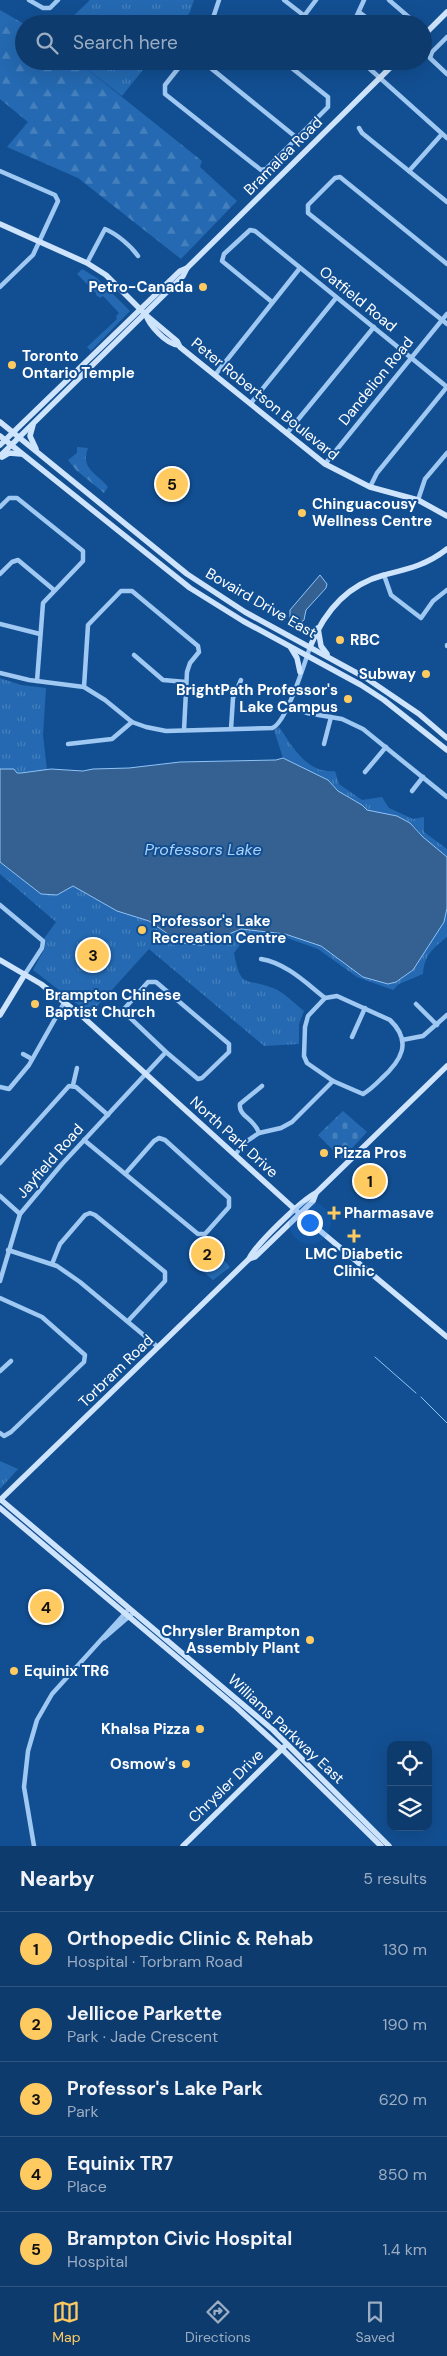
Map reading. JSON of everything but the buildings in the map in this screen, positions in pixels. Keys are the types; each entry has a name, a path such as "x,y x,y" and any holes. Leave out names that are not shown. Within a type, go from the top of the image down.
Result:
{"main road":[{"path":"432,27 447,12"},
{"name":"Bramalea Road","path":"0,457 144,312 180,271 187,268 387,70"},
{"name":"Peter Robertson Boulevard","path":"0,224 87,263 114,281 144,312 148,321 159,333 174,345 178,345 325,464 370,487 418,500 447,516"},
{"name":"Bramalea Road","path":"0,445 3,438 13,432 144,312"},
{"name":"Bovaird Drive East","path":"0,422 187,574 238,608 388,692 447,738"},
{"path":"34,424 30,436 37,452"},
{"name":"Bovaird Drive East","path":"3,438 190,588 243,622 290,646 384,700 447,750"},
{"path":"0,457 9,453 24,454"},
{"path":"310,647 318,628 333,606 347,592 384,575 402,572 426,563 447,549"},
{"path":"318,628 321,646 328,657"},
{"path":"290,646 297,658 300,672"},
{"name":"North Park Drive","path":"0,960 25,974 64,1003 146,1074 297,1212 447,1337"},
{"path":"0,1015 25,974"},
{"name":"Torbram Road","path":"0,1500 249,1259 252,1252 297,1212 314,1201 316,1193 447,1066"},
{"name":"Williams Parkway East","path":"0,1500 282,1749 381,1846"},
{"name":"Williams Parkway East","path":"0,1508 287,1744 389,1846"},
{"path":"0,1514 13,1519"},
{"name":"Chrysler Drive","path":"183,1846 287,1744"}],"street":[{"path":"29,0 43,8 50,8 58,0"},
{"path":"214,15 219,0"},
{"path":"284,0 303,15"},
{"path":"305,15 316,0"},
{"path":"357,15 364,0"},
{"path":"388,0 406,15"},
{"path":"359,12 363,15"},
{"path":"432,52 447,37"},
{"path":"432,60 447,74"},
{"path":"177,70 165,85 165,94 258,168 266,169 328,107 330,102 328,98 294,70"},
{"path":"213,70 297,138"},
{"path":"372,70 447,138"},
{"path":"359,128 362,133 447,202"},
{"path":"409,171 442,134"},
{"path":"0,171 56,196 58,201 33,255 0,287"},
{"path":"447,264 340,177 335,178 308,205 308,213 447,324"},
{"path":"87,263 105,229 112,232 134,250 138,256"},
{"name":"Oatfield Road","path":"272,302 223,262 222,255 248,231 253,230 447,387"},
{"path":"215,375 300,268"},
{"path":"251,403 336,298"},
{"name":"Dandelion Road","path":"325,464 447,314"},
{"path":"287,433 374,327"},
{"path":"370,487 377,473 447,387"},
{"path":"418,500 426,479 447,453"},
{"path":"0,507 9,498 17,498 83,551 82,561 43,603 37,681"},
{"path":"0,574 12,562 18,560 54,590"},
{"path":"384,575 392,595 421,618 433,600 447,590"},
{"path":"84,687 88,625 121,591 132,591 198,646 198,652 190,663 186,682 184,730"},
{"path":"0,624 40,634"},
{"path":"0,674 84,687 105,700 132,722 146,728 166,731 276,727 288,706 310,647"},
{"path":"134,655 163,680 186,682"},
{"path":"231,729 234,698 241,680"},
{"path":"288,706 307,713 351,723 363,729 447,797"},
{"path":"324,744 331,717"},
{"path":"68,744 112,739 132,722"},
{"path":"365,772 386,747"},
{"path":"412,791 423,777"},
{"path":"0,905 42,941 42,948 25,974"},
{"path":"261,960 270,961 297,976 325,998 344,998 390,1020 396,1025 402,1040 400,1060 368,1092 359,1093 333,1082 307,1063 304,1056 305,1027 308,1016 325,998"},
{"path":"148,982 156,982 216,1032 229,1044 230,1048 215,1065 198,1079 166,1052 124,1012 125,1008 148,982"},
{"path":"0,1087 9,1089 32,1059 64,1003"},
{"path":"416,1004 437,1025"},
{"path":"352,1037 365,1008"},
{"path":"402,1040 423,1036 447,1015"},
{"name":"Jayfield Road","path":"0,1281 20,1214 84,1140 166,1052"},
{"path":"23,1054 32,1059"},
{"path":"73,1085 77,1068"},
{"path":"235,1155 244,1143 259,1133 281,1128 292,1122 333,1082"},
{"path":"73,1085 108,1115"},
{"path":"0,1163 69,1086 73,1085"},
{"path":"259,1133 252,1120 241,1114 239,1109 240,1104 262,1086"},
{"path":"84,1140 125,1174 198,1234 205,1234 229,1207 229,1198 165,1140 159,1138 154,1141 125,1174"},
{"path":"0,1196 20,1214"},
{"path":"52,1264 60,1244 85,1215 90,1213 95,1215 165,1272 165,1281 128,1321"},
{"path":"8,1250 52,1264 80,1282 158,1347"},
{"path":"0,1298 42,1317 85,1355 84,1362 11,1432 4,1436 0,1433"},
{"path":"0,1370 11,1361"},
{"path":"34,1846 24,1787 28,1751 33,1731 52,1694 129,1613"}],"green space":[{"path":"90,0 194,0 188,15 74,15"},
{"path":"0,10 15,19 15,70 88,70 202,161 200,167 237,201 181,259 78,178 7,147 28,122 0,99"},
{"path":"89,70 143,70 122,96"},
{"path":"82,269 97,278 130,311 91,351 87,347 117,319 116,316 119,313 103,296 100,298 96,295 77,274"},
{"path":"77,447 88,448 86,461 91,470 108,487 104,493 76,470 68,460 77,453"},
{"path":"0,678 21,685 46,688 43,735 47,770 17,773 14,769 0,769"},
{"path":"279,727 302,758 316,768 325,771 335,771 339,784 362,800 382,797 389,808 413,819 424,817 424,832 447,849 447,857 423,837 416,828 397,816 366,810 362,805 338,791 328,780 283,758 274,730"},
{"path":"0,862 41,894 73,886 117,911 149,921 169,936 214,940 241,929 285,934 321,946 363,977 396,982 413,970 444,922 447,909 447,937 427,957 423,974 399,984 393,990 357,977 318,949 287,938 259,933 246,937 234,953 239,973 242,977 250,982 277,990 304,1011 299,1024 299,1044 264,1046 149,949 90,1014 33,970 45,948 43,940 56,922 0,874"},
{"path":"343,1111 367,1132 342,1159 318,1135"},
{"path":"203,1237 230,1267 213,1280 191,1261 201,1248"},
{"path":"0,1461 18,1469 0,1489"}],"water":[{"path":"320,575 327,584 326,588 306,610 304,620 299,624 294,623 290,618 290,610"},
{"name":"Professors Lake","path":"283,758 328,780 338,791 367,810 397,816 410,823 423,837 447,857 447,908 444,922 413,970 396,982 388,984 363,977 321,946 285,934 241,929 202,945 181,943 149,921 117,911 73,886 57,895 41,894 0,862 0,769 14,769 17,773 51,769 83,771 180,762 276,760"}],"waterway":[{"path":"375,1357 416,1393"},
{"path":"421,1397 447,1423"}],"place":[{"name":"Petro-Canada","path":"203,287"},
{"name":"Toronto Ontario Temple","path":"12,365"},
{"name":"Brampton Civic Hospital","path":"172,484"},
{"name":"Chinguacousy Wellness Centre","path":"302,513"},
{"name":"RBC","path":"340,640"},
{"name":"Subway","path":"426,674"},
{"name":"BrightPath Professor's Lake Campus","path":"348,699"},
{"name":"Professor's Lake Recreation Centre","path":"142,930"},
{"name":"Professor's Lake Park","path":"93,955"},
{"name":"Brampton Chinese Baptist Church","path":"35,1004"},
{"name":"Pizza Pros","path":"324,1153"},
{"name":"Orthopedic Clinic & Rehab","path":"370,1181"},
{"name":"Pharmasave","path":"334,1213"},
{"name":"LMC Diabetic Clinic","path":"354,1236"},
{"name":"Jellicoe Parkette","path":"207,1254"},
{"name":"Equinix TR7","path":"46,1607"},
{"name":"Chrysler Brampton Assembly Plant","path":"310,1640"},
{"name":"Equinix TR6","path":"14,1671"},
{"name":"Khalsa Pizza","path":"200,1729"},
{"name":"Osmow's","path":"186,1764"}]}
